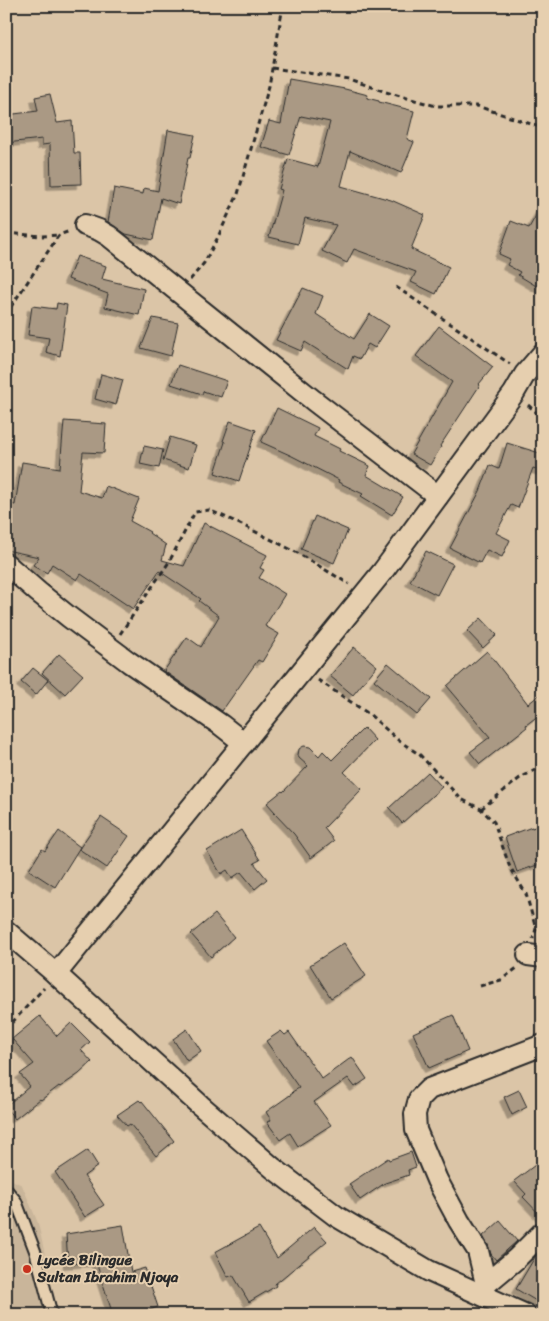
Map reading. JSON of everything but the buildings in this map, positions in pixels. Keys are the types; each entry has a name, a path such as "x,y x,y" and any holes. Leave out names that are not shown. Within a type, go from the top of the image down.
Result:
{"street":[{"path":"85,225 109,236 306,394 438,496"},
{"path":"56,974 383,571 514,393 525,374 543,353"},
{"path":"6,564 54,605 110,648 244,743"},
{"path":"6,931 200,1105 273,1168 336,1216 430,1271 485,1290 526,1315"},
{"path":"485,1290 478,1251 437,1180 416,1130 415,1114 419,1099 429,1089 543,1045"},
{"path":"485,1290 543,1232"}],"lane":[{"path":"6,1189 16,1201 35,1251 52,1315"}],"path":[{"path":"180,292 204,262 238,194 269,86 283,6"},
{"path":"272,68 349,79 436,106 477,106 543,128"},
{"path":"6,233 42,236 59,235 85,225"},
{"path":"6,314 59,235"},
{"path":"396,287 525,374"},
{"path":"110,648 169,562 195,512 209,510 234,521 294,551 364,594"},
{"path":"303,670 369,714 398,740 420,755 462,798 481,809 494,822 509,865 526,894 536,929 535,956 501,980 480,986"},
{"path":"481,809 520,778 543,766"},
{"path":"6,1029 56,974"}],"shaded area":[{"name":"Lycée Bilingue Sultan Ibrahim Njoya","path":"6,1177 22,1185 38,1223 58,1315 6,1315"}],"place":[{"name":"Lycée Bilingue Sultan Ibrahim Njoya","path":"27,1269"}]}
